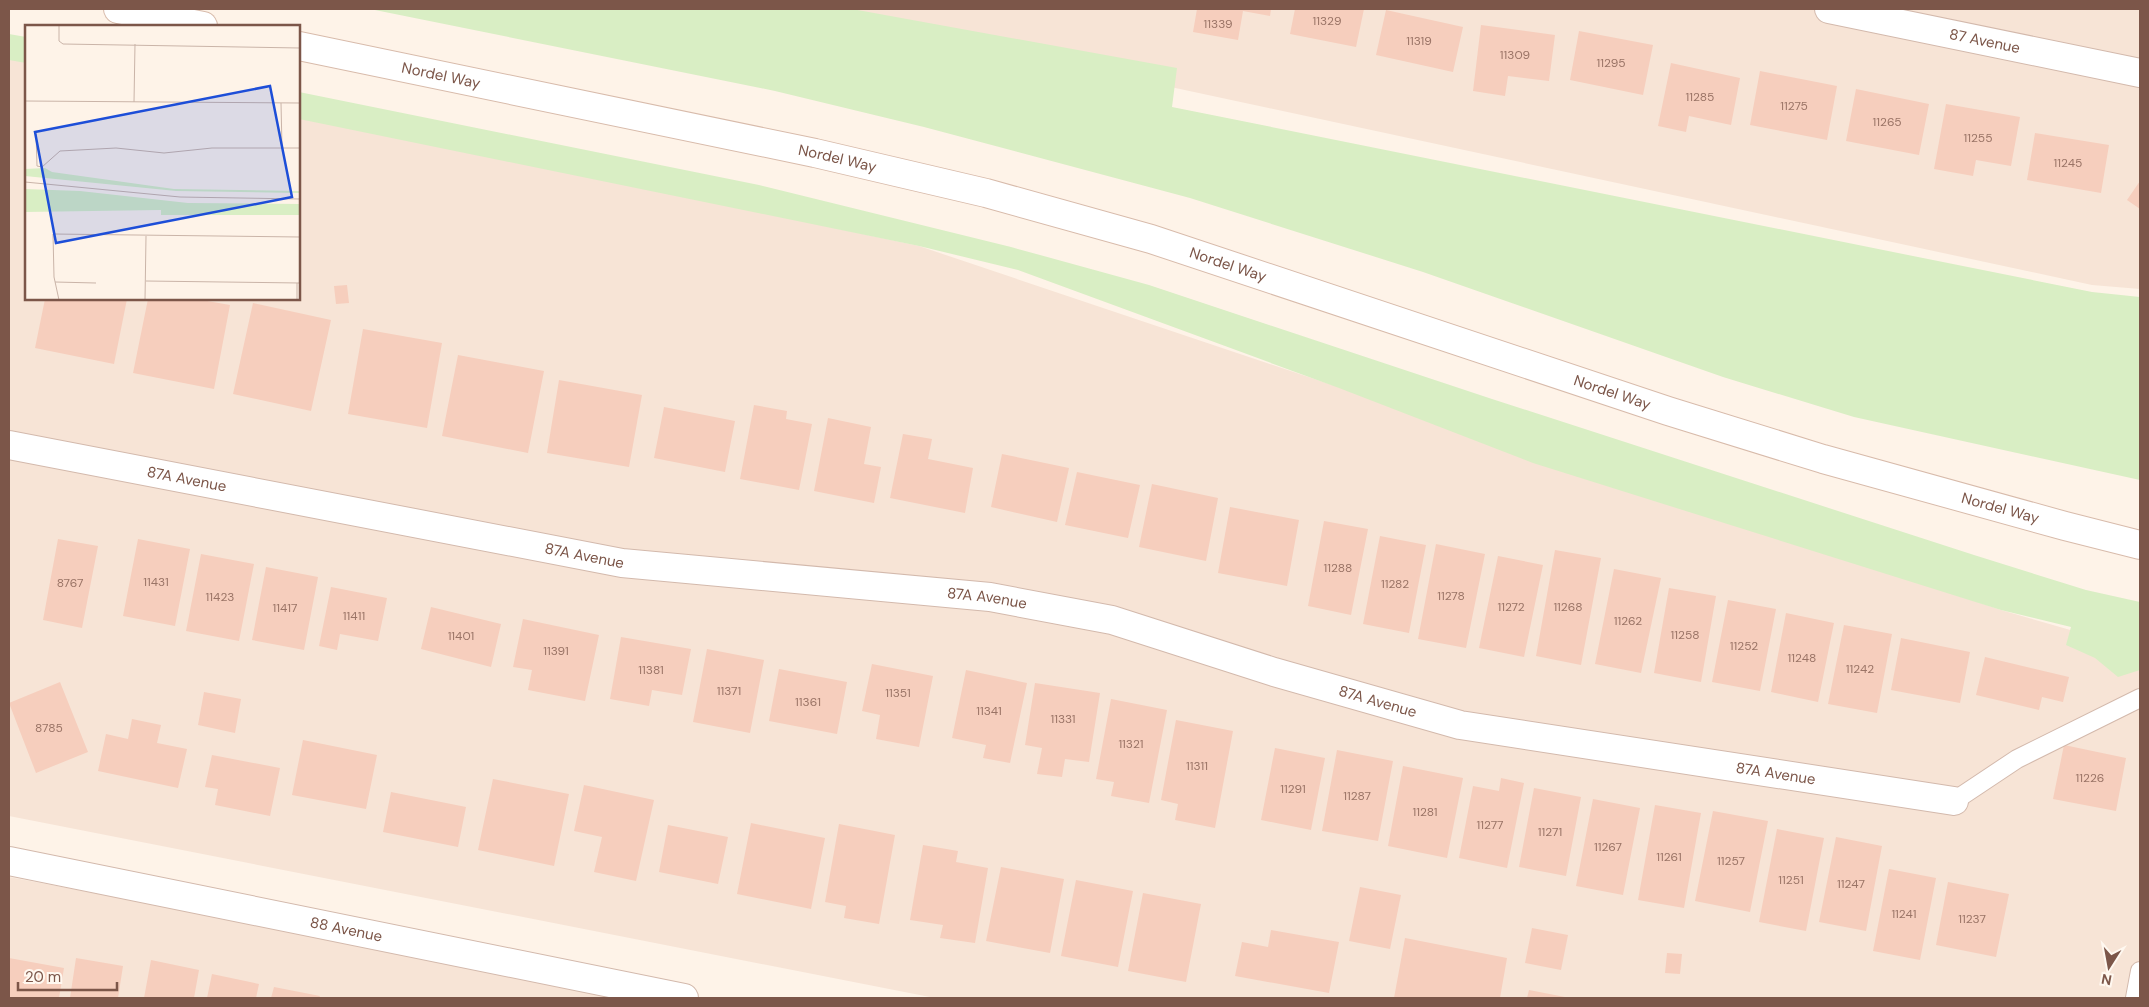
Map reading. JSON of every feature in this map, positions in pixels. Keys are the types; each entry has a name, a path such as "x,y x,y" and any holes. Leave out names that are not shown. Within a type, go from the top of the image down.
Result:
{"street":[{"path":"118,9 198,25"},
{"name":"87 Avenue","path":"1829,9 2140,73"},
{"name":"Nordel Way","path":"300,46 815,153 986,193 1151,239 1668,411 1823,459 2056,524 2140,545"},
{"name":"87A Avenue","path":"9,445 622,563 990,596 1112,620 1274,672 1460,725 1954,801"},
{"name":"88 Avenue","path":"9,861 684,998"}],"lane":[{"path":"1954,801 2018,759 2140,698"},
{"path":"2135,998 2140,971"}],"shaded area":[{"path":"808,9 2140,9 2140,289 2092,285"},
{"path":"9,53 25,56 25,300 300,300 300,114 919,246 2001,610 2140,650 2140,998 935,998 9,816"},
{"path":"9,877 648,998 9,998"}],"green space":[{"path":"370,9 852,9 1177,68 1172,107 2092,292 2140,297 2140,480 1854,417 1723,377 1423,272 1190,198 924,127 775,91"},
{"path":"9,34 25,37 25,63 9,60"},
{"path":"300,92 759,185 1011,247 1149,285 1492,399 1974,555 2086,590 2140,602 2140,670 2118,677 2095,658 2066,645 2071,627 2001,610 1533,463 1339,388 1018,270 919,246 300,119"}],"building":[{"path":"1197,9 1271,9 1270,16 1243,11 1238,40 1193,32"},
{"path":"1295,9 1364,9 1356,47 1290,34"},
{"path":"1386,10 1463,27 1453,72 1376,55"},
{"path":"1481,25 1555,35 1549,81 1508,76 1505,96 1473,91"},
{"path":"1579,31 1653,45 1643,95 1570,80"},
{"path":"1671,63 1740,78 1731,125 1689,116 1686,132 1658,126"},
{"path":"1760,71 1837,86 1827,140 1750,125"},
{"path":"1856,89 1929,104 1919,155 1846,141"},
{"path":"1946,104 2020,117 2011,166 1976,160 1973,176 1934,169"},
{"path":"2035,133 2109,145 2101,193 2027,180"},
{"path":"2140,181 2140,209 2127,200"},
{"path":"347,285 349,303 336,304 334,286"},
{"path":"45,300 127,300 114,364 35,348"},
{"path":"148,300 202,300 230,305 214,389 133,373"},
{"path":"253,303 331,320 311,411 233,394"},
{"path":"363,329 442,343 427,428 348,414"},
{"path":"458,355 544,371 528,453 442,436"},
{"path":"559,380 642,395 629,467 547,453"},
{"path":"754,405 787,411 786,419 812,424 799,490 740,479"},
{"path":"664,407 735,421 725,472 654,458"},
{"path":"828,418 871,427 864,464 881,467 874,503 814,491"},
{"path":"903,434 932,439 928,459 973,468 965,513 890,498"},
{"path":"1002,454 1069,468 1057,522 991,507"},
{"path":"1077,472 1140,485 1128,538 1065,525"},
{"path":"1152,484 1218,498 1206,561 1139,547"},
{"path":"1230,507 1299,520 1287,586 1218,573"},
{"path":"1324,521 1368,529 1351,615 1308,606"},
{"path":"1380,536 1426,545 1409,633 1363,624"},
{"path":"58,539 98,546 82,628 43,620"},
{"path":"138,539 190,549 175,626 123,616"},
{"path":"1436,544 1485,554 1466,648 1418,639"},
{"path":"1555,550 1601,558 1581,665 1536,656"},
{"path":"201,554 254,564 239,641 186,631"},
{"path":"1498,556 1543,565 1524,657 1479,648"},
{"path":"266,567 318,577 304,650 252,640"},
{"path":"1614,569 1661,578 1641,673 1595,664"},
{"path":"331,587 387,598 378,641 340,634 337,650 319,646"},
{"path":"1669,588 1716,596 1701,682 1654,673"},
{"path":"1728,600 1776,609 1760,691 1712,682"},
{"path":"431,607 501,624 491,667 421,649"},
{"path":"1786,613 1834,623 1818,702 1771,692"},
{"path":"523,619 599,635 585,701 528,690 532,670 513,667"},
{"path":"1844,625 1892,634 1877,713 1828,704"},
{"path":"621,637 691,649 682,695 652,690 649,706 610,699"},
{"path":"1901,638 1970,652 1960,703 1891,690"},
{"path":"707,649 764,660 750,733 693,722"},
{"path":"1985,657 2069,677 2063,702 2042,697 2039,710 1976,695"},
{"path":"872,664 933,676 919,747 876,739 880,715 862,711"},
{"path":"779,669 847,682 837,734 769,721"},
{"path":"966,670 1027,683 1010,763 983,758 986,745 952,738"},
{"path":"60,682 88,752 36,773 9,703"},
{"path":"1035,683 1100,693 1089,762 1065,759 1062,777 1037,774 1042,748 1025,745"},
{"path":"204,692 241,699 235,733 198,725"},
{"path":"1111,699 1167,710 1149,803 1111,796 1114,782 1096,779"},
{"path":"132,719 161,725 157,743 187,749 178,788 98,771 106,734 128,739"},
{"path":"1176,720 1233,731 1215,828 1175,820 1178,804 1161,800"},
{"path":"303,740 377,755 366,809 292,795"},
{"path":"2064,745 2126,758 2116,811 2053,799"},
{"path":"1275,748 1325,758 1311,830 1261,820"},
{"path":"1337,750 1393,761 1378,841 1322,831"},
{"path":"212,755 280,768 270,816 215,805 218,789 205,787"},
{"path":"1403,766 1463,778 1447,858 1388,846"},
{"path":"1501,778 1524,783 1507,868 1459,858 1473,786 1499,791"},
{"path":"493,779 569,794 554,866 478,850"},
{"path":"584,785 654,800 636,881 594,872 602,837 574,831"},
{"path":"1534,788 1581,797 1566,876 1519,867"},
{"path":"391,792 466,807 458,847 383,832"},
{"path":"1593,799 1640,808 1623,895 1576,886"},
{"path":"1655,805 1701,813 1684,908 1638,900"},
{"path":"1713,811 1768,821 1750,912 1695,901"},
{"path":"751,823 825,838 811,909 737,894"},
{"path":"839,824 895,835 879,924 844,918 846,906 825,902"},
{"path":"668,825 728,837 718,884 659,872"},
{"path":"1777,829 1824,838 1806,931 1759,922"},
{"path":"1836,837 1882,846 1866,931 1819,922"},
{"path":"923,845 958,851 956,862 988,868 975,943 940,938 943,925 910,920"},
{"path":"1001,867 1064,879 1050,953 986,941"},
{"path":"1889,869 1936,878 1920,960 1873,951"},
{"path":"1076,880 1133,891 1118,967 1061,956"},
{"path":"1948,882 2009,894 1996,957 1936,945"},
{"path":"1360,887 1401,895 1390,949 1349,941"},
{"path":"1143,893 1201,904 1186,982 1128,971"},
{"path":"1532,928 1568,935 1561,970 1525,963"},
{"path":"1271,930 1339,942 1329,993 1235,976 1242,942 1268,947"},
{"path":"1405,938 1507,958 1500,998 1394,998"},
{"path":"1667,953 1682,954 1680,974 1665,973"},
{"path":"9,958 64,968 59,998 9,998"},
{"path":"76,958 123,966 118,998 70,998"},
{"path":"151,960 199,970 194,998 144,998"},
{"path":"212,974 259,984 256,998 207,998"},
{"path":"274,987 320,996 319,998 271,998"},
{"path":"1529,990 1565,997 1565,998 1527,998"}]}
